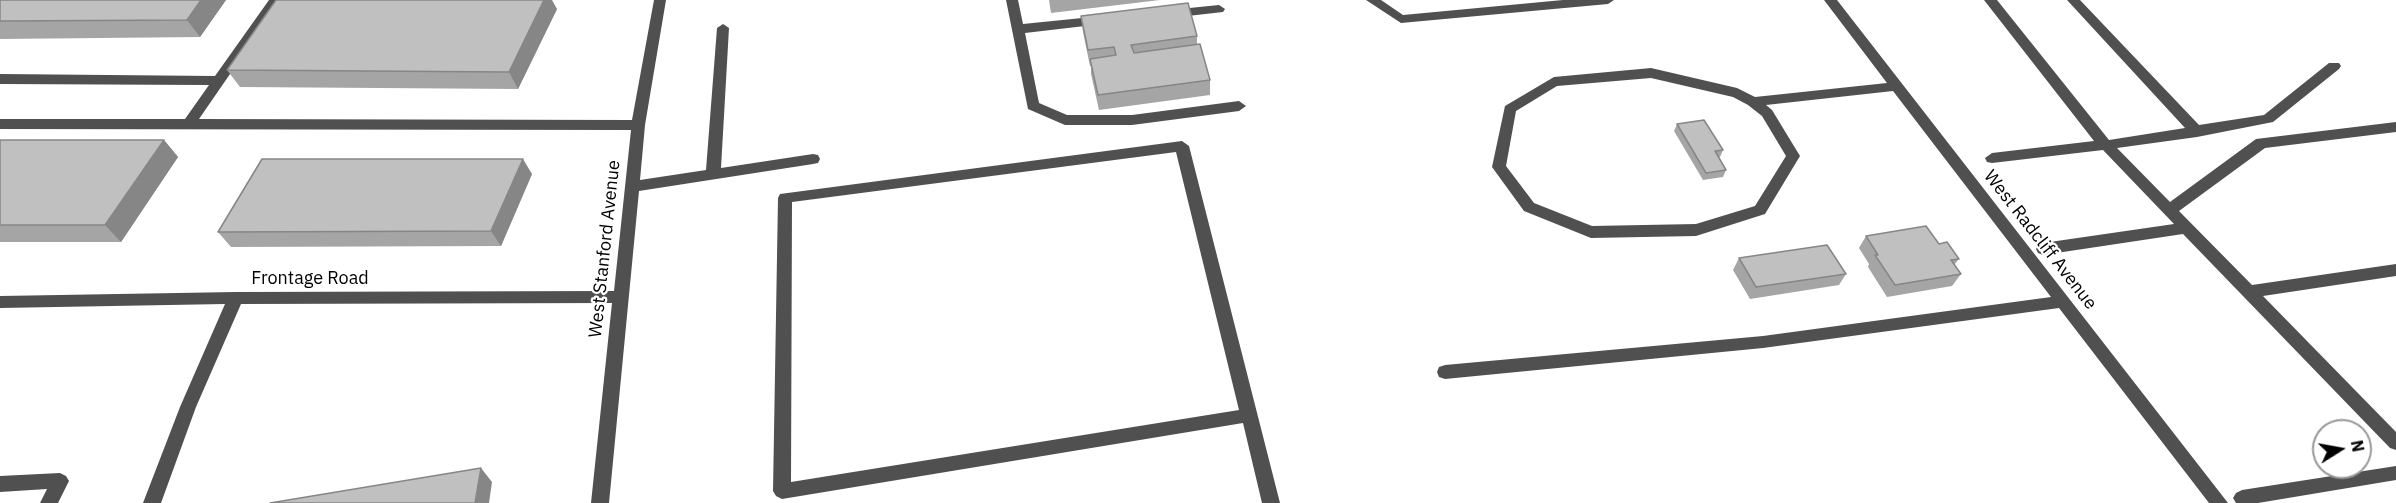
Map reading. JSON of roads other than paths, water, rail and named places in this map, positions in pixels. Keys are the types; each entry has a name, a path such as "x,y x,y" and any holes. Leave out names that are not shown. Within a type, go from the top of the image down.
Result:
{"street":[{"path":"189,124 275,0"},
{"name":"West Stanford Avenue","path":"600,503 638,124 660,0"},
{"path":"1012,0 1033,106 1065,120 1132,120 1239,106"},
{"path":"1372,0 1401,19 1558,2 1608,0"},
{"name":"West Radcliff Avenue","path":"1830,0 2218,503"},
{"path":"1990,0 2107,145 2396,443"},
{"path":"2073,0 2197,132"},
{"path":"1160,15 1219,9"},
{"path":"1018,28 1113,19"},
{"path":"713,174 723,28"},
{"path":"1992,158 2107,145 2268,119 2334,66"},
{"path":"1753,102 1767,113 1793,156 1760,210 1696,230 1591,232 1529,207 1499,167 1510,109 1554,82 1651,74 1737,93 1753,102 1897,86"},
{"path":"0,80 219,81"},
{"path":"0,124 638,124"},
{"path":"2169,210 2261,143 2396,127"},
{"path":"1249,415 782,490 785,198 1182,146 1271,503"},
{"path":"631,187 813,159"},
{"path":"2043,249 2187,228"},
{"path":"2249,292 2396,270"},
{"name":"Frontage Road","path":"0,302 236,298 619,297"},
{"path":"152,503 188,406 236,298"},
{"path":"1445,372 1763,342 2063,301"},
{"path":"2242,498 2396,473"},
{"path":"0,484 60,482 49,503"}]}
